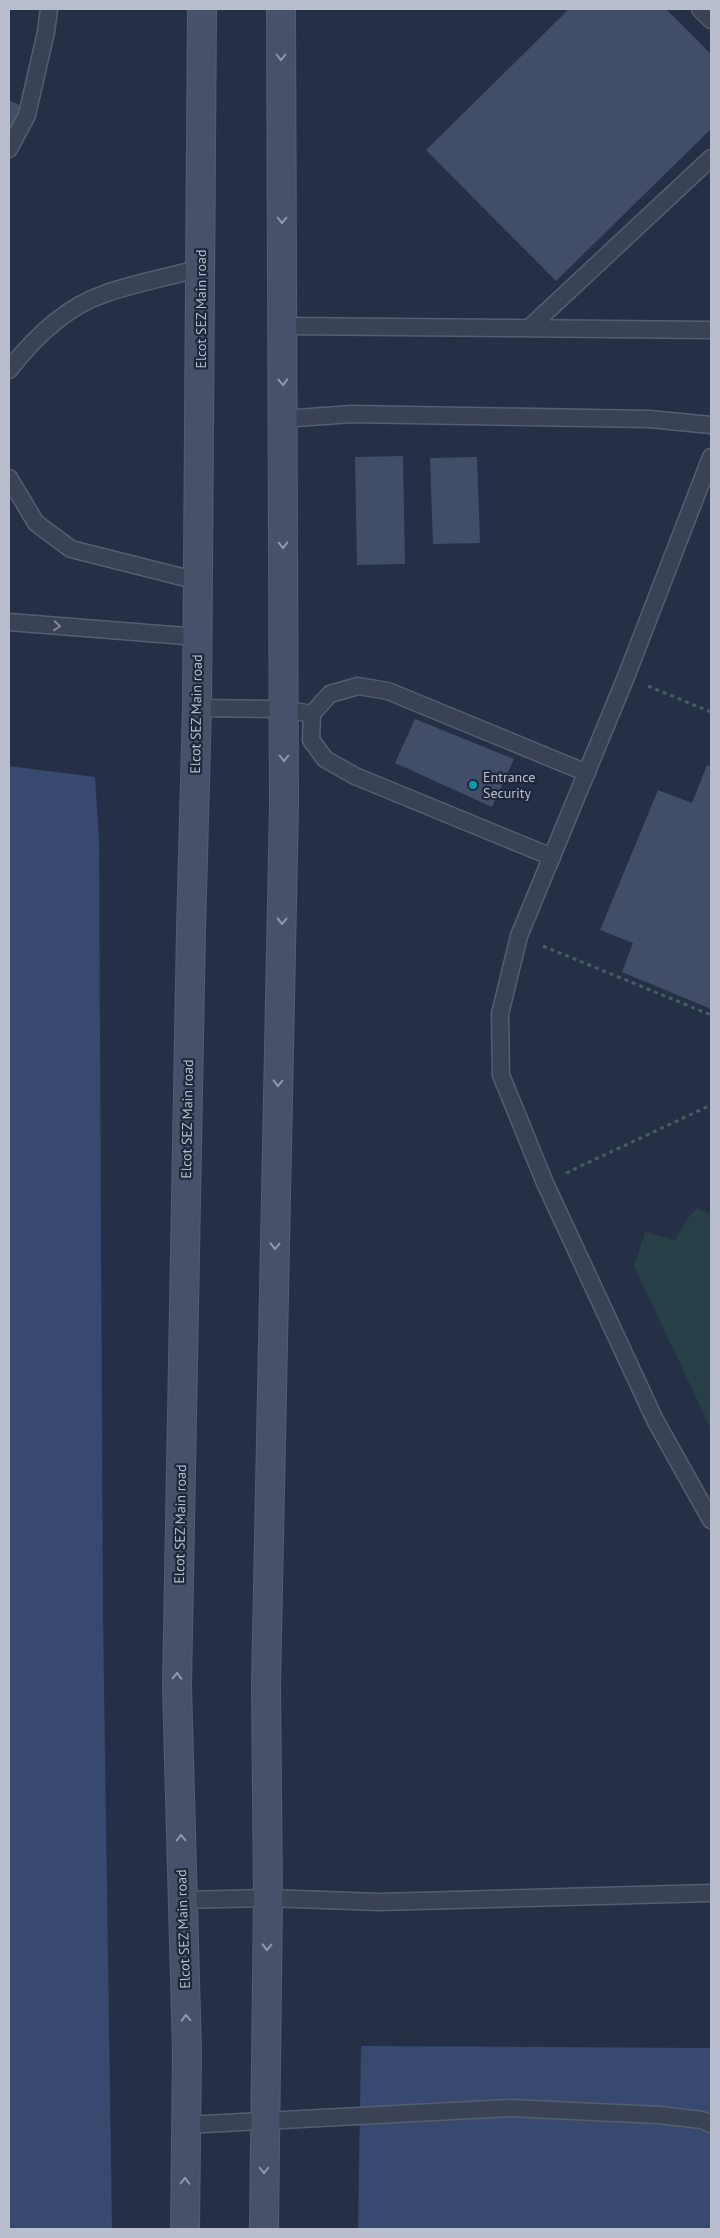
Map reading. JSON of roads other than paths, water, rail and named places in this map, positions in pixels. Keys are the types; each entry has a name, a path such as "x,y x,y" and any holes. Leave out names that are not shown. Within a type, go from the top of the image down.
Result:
{"street":[{"name":"Elcot SEZ Main road","path":"185,2229 187,2052 177,1686 190,930 197,708 202,9"},
{"path":"264,2229 268,1898 266,1685 284,805 281,9"}],"lane":[{"path":"9,149 28,115 46,32 49,9"},
{"path":"700,9 711,20"},
{"path":"529,328 711,158"},
{"path":"9,370 31,342 74,309 103,294 201,268"},
{"path":"283,326 711,330"},
{"path":"283,420 372,415 649,419 711,425"},
{"path":"711,457 626,677 519,936 500,1014 501,1075 545,1182 655,1420 711,1520"},
{"path":"9,478 36,523 71,549 198,581"},
{"path":"9,622 198,638"},
{"path":"552,857 356,776 324,759 311,740 312,714 330,694 358,686 388,690 587,773"},
{"path":"197,708 284,710 312,714"},
{"path":"182,1900 268,1898 379,1902 711,1894"},
{"path":"186,2125 510,2108 659,2115 702,2120 711,2124"}],"water":[{"path":"9,766 95,777 99,841 103,1616 112,2229 9,2229"},
{"path":"361,2046 711,2048 711,2229 358,2229"}],"place":[{"name":"Entrance Security","path":"473,785"}]}
